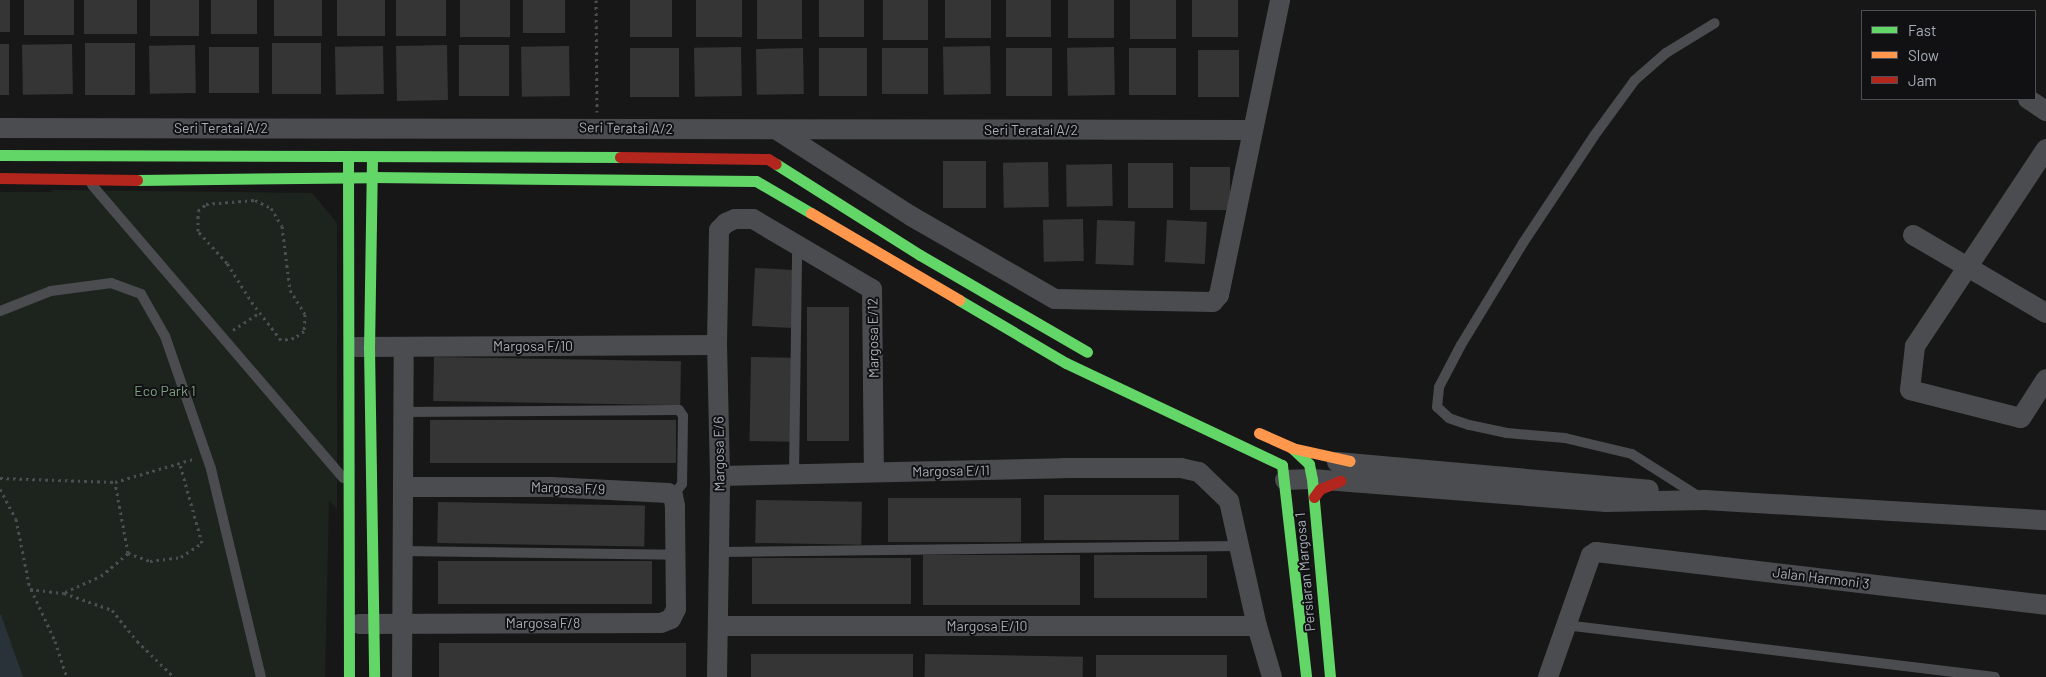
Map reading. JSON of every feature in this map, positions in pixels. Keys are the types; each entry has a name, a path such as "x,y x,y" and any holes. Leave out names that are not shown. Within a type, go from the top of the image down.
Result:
{"street":[{"path":"777,130 911,216 1055,299 1213,302 1219,295 1280,0"},
{"path":"2030,100 2046,111"},
{"name":"Seri Teratai A/2","path":"0,128 1252,130"},
{"path":"2046,149 1968,270 1915,346 1910,390 2021,418 2046,379"},
{"path":"349,677 350,487 372,177 372,154"},
{"path":"0,155 597,155 768,159 920,255 1095,356"},
{"path":"348,155 376,624 374,677"},
{"path":"596,179 597,155"},
{"path":"727,158 728,181"},
{"path":"0,178 88,180 372,177 756,181 1066,363 1286,464 1312,480 1606,502 1697,500 2046,520"},
{"name":"Margosa E/12","path":"719,230 735,219 752,220 797,244 872,290 874,472"},
{"name":"Margosa E/6","path":"717,677 717,552 720,476 717,345 719,230"},
{"path":"1913,234 1968,270 2046,314"},
{"name":"Margosa F/10","path":"359,347 717,345"},
{"path":"402,677 404,347"},
{"path":"1247,427 1286,464 1350,461 1655,490 1697,500"},
{"path":"1312,480 1350,461"},
{"name":"Persiaran Margosa 1","path":"1286,464 1306,677"},
{"name":"Margosa E/11","path":"720,476 1181,468 1199,472 1229,501 1239,546"},
{"name":"Persiaran Margosa 1","path":"1312,480 1330,677"},
{"name":"Margosa F/9","path":"403,487 551,487 662,492 673,496"},
{"path":"673,496 676,556"},
{"path":"1239,546 1257,626 1272,677"},
{"name":"Jalan Harmoni 3","path":"1565,625 1591,555 1596,552 2046,605"},
{"name":"Margosa F/8","path":"350,624 660,623 670,619 676,609 676,556"},
{"path":"1548,677 1565,625"},
{"name":"Margosa E/10","path":"718,626 1257,626"}],"lane":[{"path":"1697,500 1632,454 1565,438 1507,433 1469,425 1448,418 1437,407 1439,388 1461,345 1523,243 1594,136 1635,80 1666,53 1715,23"},
{"path":"88,180 350,487"},
{"path":"794,474 797,244"},
{"path":"0,311 51,290 111,283 141,294 165,336 206,454 261,677"},
{"path":"404,412 679,410 683,416 682,484 673,496"},
{"path":"717,552 1239,546"},
{"path":"402,551 676,556"},
{"path":"1565,625 1995,677"}],"path":[{"path":"596,0 597,128"},
{"path":"255,200 271,208 282,226 290,290 305,314 304,331 294,338 280,340 259,313 227,263 198,231 198,211 206,204 255,200"},
{"path":"222,337 259,313"},
{"path":"0,478 115,482 180,464 206,454"},
{"path":"128,552 150,561 180,557 202,543 180,464"},
{"path":"115,482 128,552"},
{"path":"0,489 16,519 30,589 55,641 67,677"},
{"path":"64,593 101,576 128,552"},
{"path":"30,589 64,593 112,610 137,641 174,677"}],"green space":[{"name":"Eco Park 1","path":"52,190 312,193 337,223 337,509 329,501 325,677 0,677 0,192 53,192"}],"shaded area":[{"path":"1,615 23,677 0,677"}],"building":[{"path":"0,0 10,0 10,32 0,32"},
{"path":"24,0 74,0 74,35 24,35"},
{"path":"84,0 137,0 137,34 84,34"},
{"path":"150,0 199,0 199,36 150,36"},
{"path":"211,0 257,0 257,34 211,34"},
{"path":"274,0 322,0 322,36 274,36"},
{"path":"337,0 385,0 385,36 337,36"},
{"path":"396,0 446,0 446,36 396,36"},
{"path":"460,0 510,0 510,37 460,37"},
{"path":"523,0 565,0 565,33 523,33"},
{"path":"630,0 672,0 672,37 630,37"},
{"path":"696,0 742,0 742,37 696,37"},
{"path":"757,0 802,0 802,39 757,39"},
{"path":"819,0 864,0 864,37 819,37"},
{"path":"883,0 928,0 928,40 883,40"},
{"path":"945,0 991,0 991,38 945,38"},
{"path":"1006,0 1051,0 1051,37 1006,37"},
{"path":"1068,0 1114,0 1114,38 1068,38"},
{"path":"1130,0 1176,0 1176,39 1130,39"},
{"path":"1192,0 1238,0 1238,37 1192,37"},
{"path":"85,43 135,43 135,95 85,95"},
{"path":"272,43 321,43 321,94 272,94"},
{"path":"0,44 9,44 9,95 0,95"},
{"path":"72,44 73,94 23,95 22,45"},
{"path":"195,45 196,93 150,94 149,46"},
{"path":"447,45 448,100 397,101 396,46"},
{"path":"459,45 509,45 509,96 459,96"},
{"path":"383,46 384,94 336,95 335,47"},
{"path":"569,46 570,96 522,97 521,47"},
{"path":"990,46 991,94 944,95 943,47"},
{"path":"209,47 259,47 259,93 209,93"},
{"path":"741,47 742,96 695,97 694,48"},
{"path":"1114,47 1115,95 1068,96 1067,48"},
{"path":"630,48 679,48 679,97 630,97"},
{"path":"803,48 804,94 757,95 756,49"},
{"path":"819,48 867,48 867,96 819,96"},
{"path":"882,48 928,48 928,94 882,94"},
{"path":"1006,48 1052,48 1052,96 1006,96"},
{"path":"1129,48 1176,48 1176,95 1129,95"},
{"path":"1198,50 1239,50 1239,97 1198,97"},
{"path":"943,161 986,161 986,208 943,208"},
{"path":"1048,162 1049,207 1004,208 1003,163"},
{"path":"1128,163 1173,163 1173,208 1128,208"},
{"path":"1112,164 1113,206 1067,207 1066,165"},
{"path":"1190,167 1230,167 1230,210 1190,210"},
{"path":"1083,219 1084,261 1044,262 1043,220"},
{"path":"1097,220 1135,221 1133,265 1095,264"},
{"path":"1167,220 1207,222 1205,264 1165,262"},
{"path":"755,268 795,270 792,328 752,326"},
{"path":"807,307 849,307 849,441 807,441"},
{"path":"434,357 681,361 680,405 433,401"},
{"path":"751,357 795,358 794,442 750,441"},
{"path":"430,420 676,420 676,463 430,463"},
{"path":"1044,495 1179,495 1179,540 1044,540"},
{"path":"888,498 1021,498 1021,542 888,542"},
{"path":"756,500 862,502 861,545 755,543"},
{"path":"438,502 645,506 644,547 437,543"},
{"path":"923,555 1080,555 1080,605 923,605"},
{"path":"1094,555 1207,555 1207,598 1094,598"},
{"path":"752,558 911,558 911,604 752,604"},
{"path":"438,561 652,561 652,604 438,604"},
{"path":"439,643 686,643 686,677 439,677"},
{"path":"751,654 913,654 913,677 751,677"},
{"path":"925,654 1083,657 1083,677 925,677"},
{"path":"1096,655 1227,655 1227,677 1096,677"}],"traffic: fast":[{"path":"0,155 620,157"},
{"path":"348,159 349,677"},
{"path":"372,159 369,347 374,677"},
{"path":"776,164 920,255 1087,352"},
{"path":"137,180 372,177 756,181 811,213"},
{"path":"959,300 1066,363 1282,465 1306,677"},
{"path":"1292,448 1309,464 1312,479 1330,677"}],"traffic: slow":[{"path":"811,213 959,300"},
{"path":"1259,433 1292,448 1350,461"}],"traffic: jam":[{"path":"620,157 768,159 776,164"},
{"path":"0,178 137,180"},
{"path":"1314,497 1320,489 1340,481"}]}
